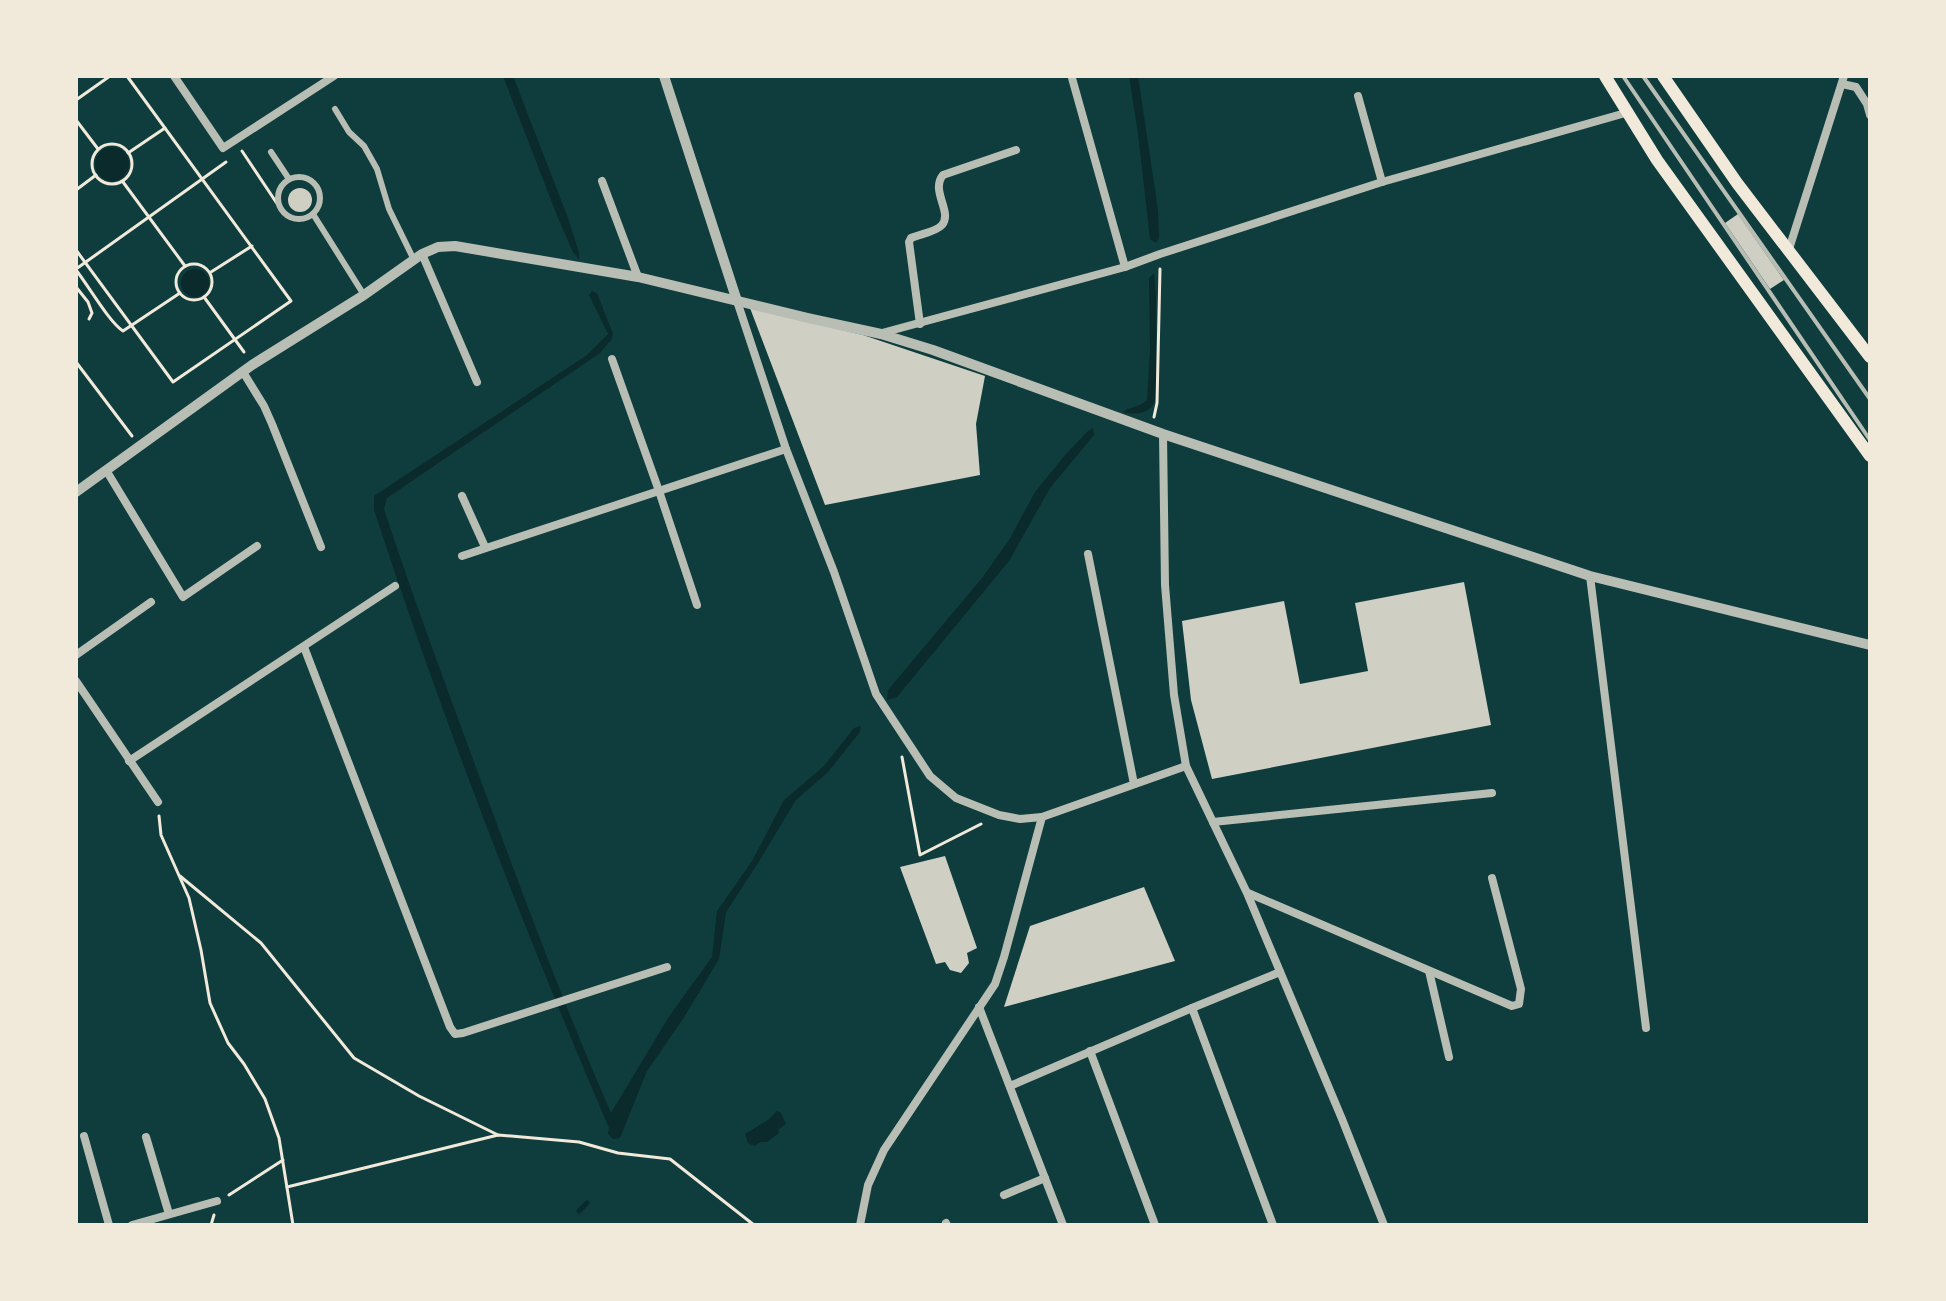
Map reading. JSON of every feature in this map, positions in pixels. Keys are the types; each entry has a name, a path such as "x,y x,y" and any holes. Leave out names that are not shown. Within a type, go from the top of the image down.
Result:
{"main road":[{"path":"1605,76 1657,160 1870,456"},
{"path":"1663,76 1737,183 1870,357"}],"street":[{"path":"174,76 223,148 334,76"},
{"path":"664,76 786,449 834,572 876,694 930,776 956,798 999,815 1020,819 1042,817 1186,766"},
{"path":"1072,78 1125,267"},
{"path":"1789,249 1843,80 1856,87 1870,115"},
{"path":"1358,96 1382,182"},
{"path":"335,109 349,132 364,146 377,169 389,209 418,257 477,382"},
{"path":"881,334 1125,267 1382,182 1629,112"},
{"path":"920,324 909,242 911,238 944,223 938,180 943,175 1016,150"},
{"path":"271,152 289,179"},
{"path":"300,176 314,181 318,187 320,202 307,218 293,218 282,211 279,191 289,179 300,176"},
{"path":"602,181 638,277"},
{"path":"313,214 364,295"},
{"path":"76,492 248,369 418,257 438,247 455,246 638,277 881,334 933,350 1150,430 1590,576 1870,645"},
{"path":"612,359 697,605"},
{"path":"248,369 321,547"},
{"path":"1163,434 1165,585 1174,695 1186,766 1247,893 1384,1225"},
{"path":"462,556 786,449"},
{"path":"106,470 183,597 257,546"},
{"path":"462,496 485,547"},
{"path":"1088,554 1134,784"},
{"path":"1590,576 1646,1028"},
{"path":"129,761 395,586"},
{"path":"76,655 151,602"},
{"path":"304,647 455,1034 667,967"},
{"path":"76,681 158,802"},
{"path":"1213,822 1492,793"},
{"path":"860,1225 868,1185 884,1150 995,984 1042,817"},
{"path":"1247,893 1512,1006 1519,1004 1521,989 1492,878"},
{"path":"1429,971 1449,1057"},
{"path":"1010,1086 1280,972"},
{"path":"979,1007 1063,1225"},
{"path":"1192,1008 1273,1225"},
{"path":"1090,1051 1155,1225"},
{"path":"84,1136 109,1225"},
{"path":"146,1137 169,1214"},
{"path":"1004,1195 1045,1178"},
{"path":"132,1225 217,1201"}],"lane":[{"path":"1623,76 1870,440"},
{"path":"1643,76 1870,399"}],"path":[{"path":"76,100 110,76"},
{"path":"76,250 173,382 291,301 127,76"},
{"path":"76,120 99,149"},
{"path":"128,153 165,128"},
{"path":"112,144 128,153 130,171 122,180 110,183 96,175 92,166 99,149 112,144"},
{"path":"242,150 282,211"},
{"path":"180,293 123,331 119,330 76,270 231,159"},
{"path":"76,190 96,175"},
{"path":"122,180 185,266"},
{"path":"210,273 252,246"},
{"path":"1150,430 1157,403 1160,254"},
{"path":"196,264 210,273 212,285 204,297 190,300 176,288 177,276 185,266 196,264"},
{"path":"76,287 88,302 92,313 89,319"},
{"path":"204,297 235,340 248,369"},
{"path":"76,362 139,446"},
{"path":"901,755 920,855 999,815"},
{"path":"158,802 161,835 189,898 210,1003 228,1043 265,1099 279,1138 293,1225"},
{"path":"179,875 261,943 354,1058 419,1096 498,1135"},
{"path":"287,1187 498,1135 579,1142 618,1153 670,1159 754,1225"},
{"path":"211,1225 217,1201 283,1160"}],"water":[{"path":"503,76 513,76 568,218 579,260 558,218"},
{"path":"1129,76 1138,76 1158,210 1159,238 1156,243 1150,239"},
{"path":"112,147 124,152 129,164 124,176 112,181 100,176 95,164 100,152"},
{"path":"195,269 205,273 209,283 205,293 195,297 185,293 181,283 185,273"},
{"path":"1154,273 1156,397 1148,410 1123,412 1147,400 1149,278"},
{"path":"592,291 597,293 613,334 600,353 387,498 384,509 526,901 611,1113 668,1018 712,957 717,911 752,861 784,800 824,766 854,728 861,726 860,732 828,772 796,800 726,912 719,959 647,1071 620,1138 613,1139 608,1134 609,1128 485,822 374,510 374,496 587,355 608,334 589,295"},
{"path":"1093,428 1094,435 1050,488 1009,561 897,697 887,700 888,690 982,578 1009,540 1035,492 1066,454"},
{"path":"777,1111 786,1124 778,1130 779,1133 767,1142 754,1146 748,1143 745,1134"}],"building":[{"path":"300,188 308,192 312,200 308,208 300,212 292,208 288,200 292,192"},
{"path":"1738,214 1784,280 1770,289 1725,223"},
{"path":"750,308 863,335 985,376 976,424 980,475 825,505"},
{"path":"1464,582 1491,725 1212,779 1191,700 1182,621 1284,601 1300,684 1368,671 1355,603"},
{"path":"945,856 977,948 967,953 969,963 961,973 950,970 945,962 936,964 900,867"},
{"path":"1144,887 1175,961 1004,1007 1030,926"}],"waterway":[{"path":"579,1211 587,1203"}]}
